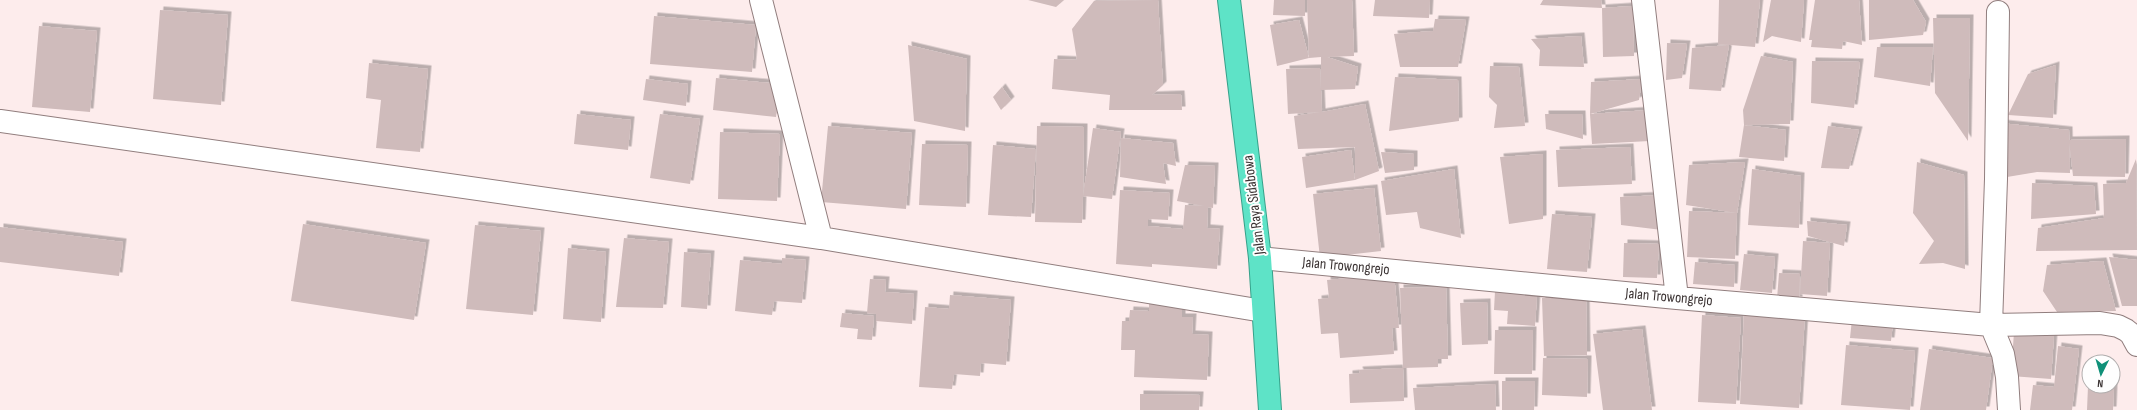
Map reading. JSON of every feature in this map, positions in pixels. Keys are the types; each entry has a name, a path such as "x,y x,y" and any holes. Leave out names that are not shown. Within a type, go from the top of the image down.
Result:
{"highway":[{"name":"Jalan Raya Sidabowa","path":"1229,0 1260,258 1270,410"}],"street":[{"path":"761,0 822,238"},
{"path":"1643,0 1677,298"},
{"path":"1998,12 1996,179 1991,325 2003,354 2007,377 2009,410"},
{"path":"0,121 822,238 1263,311"},
{"name":"Jalan Trowongrejo","path":"1260,258 1677,298 1991,325 2100,323 2118,326 2126,330 2131,334 2137,345"}],"building":[{"path":"1028,0 1064,0 1056,7"},
{"path":"1158,0 1163,85 1152,95 1181,94 1182,110 1109,110 1110,95 1052,89 1054,59 1077,60 1072,29 1094,1"},
{"path":"1274,0 1305,0 1305,16 1273,15"},
{"path":"1307,0 1352,0 1354,56 1327,57 1358,67 1355,89 1321,90 1321,57 1309,58"},
{"path":"1375,0 1430,0 1429,18 1373,16"},
{"path":"1543,0 1601,0 1602,8 1540,5"},
{"path":"1719,0 1760,0 1755,47 1718,44"},
{"path":"1771,0 1804,0 1801,42 1772,36 1763,42"},
{"path":"1815,0 1859,0 1862,45 1843,41 1842,49 1811,47 1812,40 1809,40"},
{"path":"1869,0 1913,0 1926,22 1923,35 1869,40"},
{"path":"1633,6 1634,56 1603,57 1602,8"},
{"path":"160,10 228,15 221,105 153,99"},
{"path":"654,16 756,25 752,72 650,64"},
{"path":"1933,18 1970,18 1968,141 1935,93"},
{"path":"1435,19 1466,20 1458,67 1400,67 1394,34 1433,31"},
{"path":"1299,20 1309,58 1277,66 1270,25"},
{"path":"39,26 97,31 90,112 32,107"},
{"path":"1581,36 1584,67 1539,66 1540,50 1531,39"},
{"path":"1667,43 1687,44 1682,78 1666,80"},
{"path":"908,45 967,59 965,131 914,121"},
{"path":"1729,45 1721,91 1689,89 1692,48"},
{"path":"1877,47 1933,47 1930,86 1874,77"},
{"path":"1761,56 1793,62 1790,124 1744,125 1743,110"},
{"path":"1812,61 1860,62 1854,108 1811,103"},
{"path":"369,63 428,69 420,152 376,148 381,100 366,98"},
{"path":"2056,65 2053,118 2008,115 2028,74"},
{"path":"1490,66 1519,67 1525,126 1494,128 1497,105 1489,97"},
{"path":"1320,68 1322,112 1365,104 1379,171 1355,180 1355,147 1298,149 1294,116 1320,112 1288,114 1286,69"},
{"path":"1395,77 1458,80 1459,121 1389,131"},
{"path":"716,78 780,84 776,117 713,110"},
{"path":"646,79 688,84 686,106 643,100"},
{"path":"1642,79 1639,100 1590,114 1591,82"},
{"path":"1002,87 1011,100 1001,110 993,97"},
{"path":"1649,110 1650,141 1592,144 1590,114"},
{"path":"577,114 631,120 628,150 574,144"},
{"path":"660,114 700,119 690,184 650,178"},
{"path":"1545,114 1582,114 1583,139 1546,129"},
{"path":"2000,123 2069,130 2070,173 2037,172 2001,178"},
{"path":"1744,125 1786,130 1784,161 1739,157"},
{"path":"828,126 912,133 906,209 821,202"},
{"path":"1037,126 1084,127 1082,223 1035,222"},
{"path":"1828,126 1859,130 1849,169 1821,168"},
{"path":"1093,128 1121,132 1112,199 1083,196"},
{"path":"720,132 780,134 777,201 718,199"},
{"path":"1121,138 1173,143 1176,166 1163,163 1166,184 1120,177"},
{"path":"2126,139 2125,177 2073,176 2069,140"},
{"path":"922,144 968,145 966,207 919,205"},
{"path":"993,145 1036,149 1031,217 988,215"},
{"path":"1630,147 1632,184 1558,187 1556,150"},
{"path":"1351,150 1355,180 1306,188 1302,157"},
{"path":"1381,152 1414,154 1414,170 1385,173"},
{"path":"1543,154 1543,219 1509,224 1500,157"},
{"path":"2136,159 2137,250 2036,251 2038,228 2104,218 2103,184 2126,183"},
{"path":"1745,162 1737,213 1686,205 1689,165"},
{"path":"1917,162 1964,175 1965,269 1943,263 1919,264 1934,241 1913,213"},
{"path":"1185,165 1215,166 1213,208 1208,207 1207,228 1220,229 1217,269 1152,264 1152,267 1116,264 1120,190 1170,193 1168,220 1148,219 1148,226 1183,229 1185,205 1204,206 1177,201"},
{"path":"1454,169 1461,238 1420,228 1417,212 1386,215 1381,181"},
{"path":"1752,169 1801,176 1799,228 1748,225"},
{"path":"2032,183 2094,186 2096,214 2031,219"},
{"path":"1374,188 1381,251 1320,258 1313,194"},
{"path":"1663,195 1662,230 1621,225 1620,197"},
{"path":"1689,211 1737,213 1735,259 1687,257"},
{"path":"1552,214 1592,217 1587,272 1547,269"},
{"path":"1807,221 1847,225 1844,246 1808,236"},
{"path":"303,224 426,243 414,320 291,301"},
{"path":"475,225 541,231 533,315 466,309"},
{"path":"0,227 123,242 119,276 0,262"},
{"path":"624,238 669,242 663,308 616,307"},
{"path":"1803,241 1830,243 1827,296 1800,294"},
{"path":"1624,243 1659,244 1657,278 1623,277"},
{"path":"568,248 606,252 601,322 563,319"},
{"path":"684,252 711,254 707,309 681,307"},
{"path":"1744,254 1775,257 1772,293 1740,290"},
{"path":"2109,257 2137,260 2137,306 2122,306"},
{"path":"782,258 806,260 802,303 774,301 772,315 735,311 740,260 782,264"},
{"path":"2103,261 2116,311 2057,312 2043,291 2047,265"},
{"path":"1695,262 1735,265 1734,287 1693,284"},
{"path":"1779,273 1800,274 1799,300 1777,299"},
{"path":"1394,274 1399,328 1392,328 1394,354 1340,358 1338,333 1321,334 1318,299 1329,298 1327,280"},
{"path":"870,279 886,280 885,292 914,294 912,324 876,321 876,314 867,313"},
{"path":"1446,287 1448,359 1438,359 1438,367 1403,368 1400,288"},
{"path":"1495,291 1537,295 1535,326 1507,324 1508,311 1494,310"},
{"path":"950,295 1011,300 1006,365 981,363 980,376 954,374 952,389 919,387 925,307 949,309"},
{"path":"1586,297 1587,355 1544,356 1542,298"},
{"path":"1149,301 1182,303 1182,317 1193,317 1192,334 1209,335 1207,380 1134,377 1135,350 1121,350 1122,321 1129,321 1130,310 1149,311"},
{"path":"1487,302 1488,344 1462,345 1460,303"},
{"path":"1744,312 1805,315 1799,408 1740,404"},
{"path":"842,313 874,316 872,340 857,339 858,329 840,327"},
{"path":"1702,315 1741,318 1736,404 1698,402"},
{"path":"1852,319 1893,322 1891,341 1850,338"},
{"path":"1642,329 1652,410 1603,410 1593,334"},
{"path":"1495,330 1533,330 1532,374 1494,374"},
{"path":"2014,332 2054,335 2051,379 2011,376"},
{"path":"1846,345 1915,351 1910,410 1841,405"},
{"path":"2058,346 2079,349 2072,410 2030,410 2033,385 2054,387"},
{"path":"1929,349 1993,358 1986,410 1920,410"},
{"path":"1543,358 1588,359 1587,397 1542,395"},
{"path":"1403,368 1404,401 1350,403 1349,374 1360,373 1359,370"},
{"path":"1502,381 1535,381 1534,410 1502,410"},
{"path":"1495,384 1496,410 1415,410 1413,388"},
{"path":"1140,394 1200,395 1199,410 1140,410"},
{"path":"2088,394 2114,394 2113,410 2087,410"}]}
